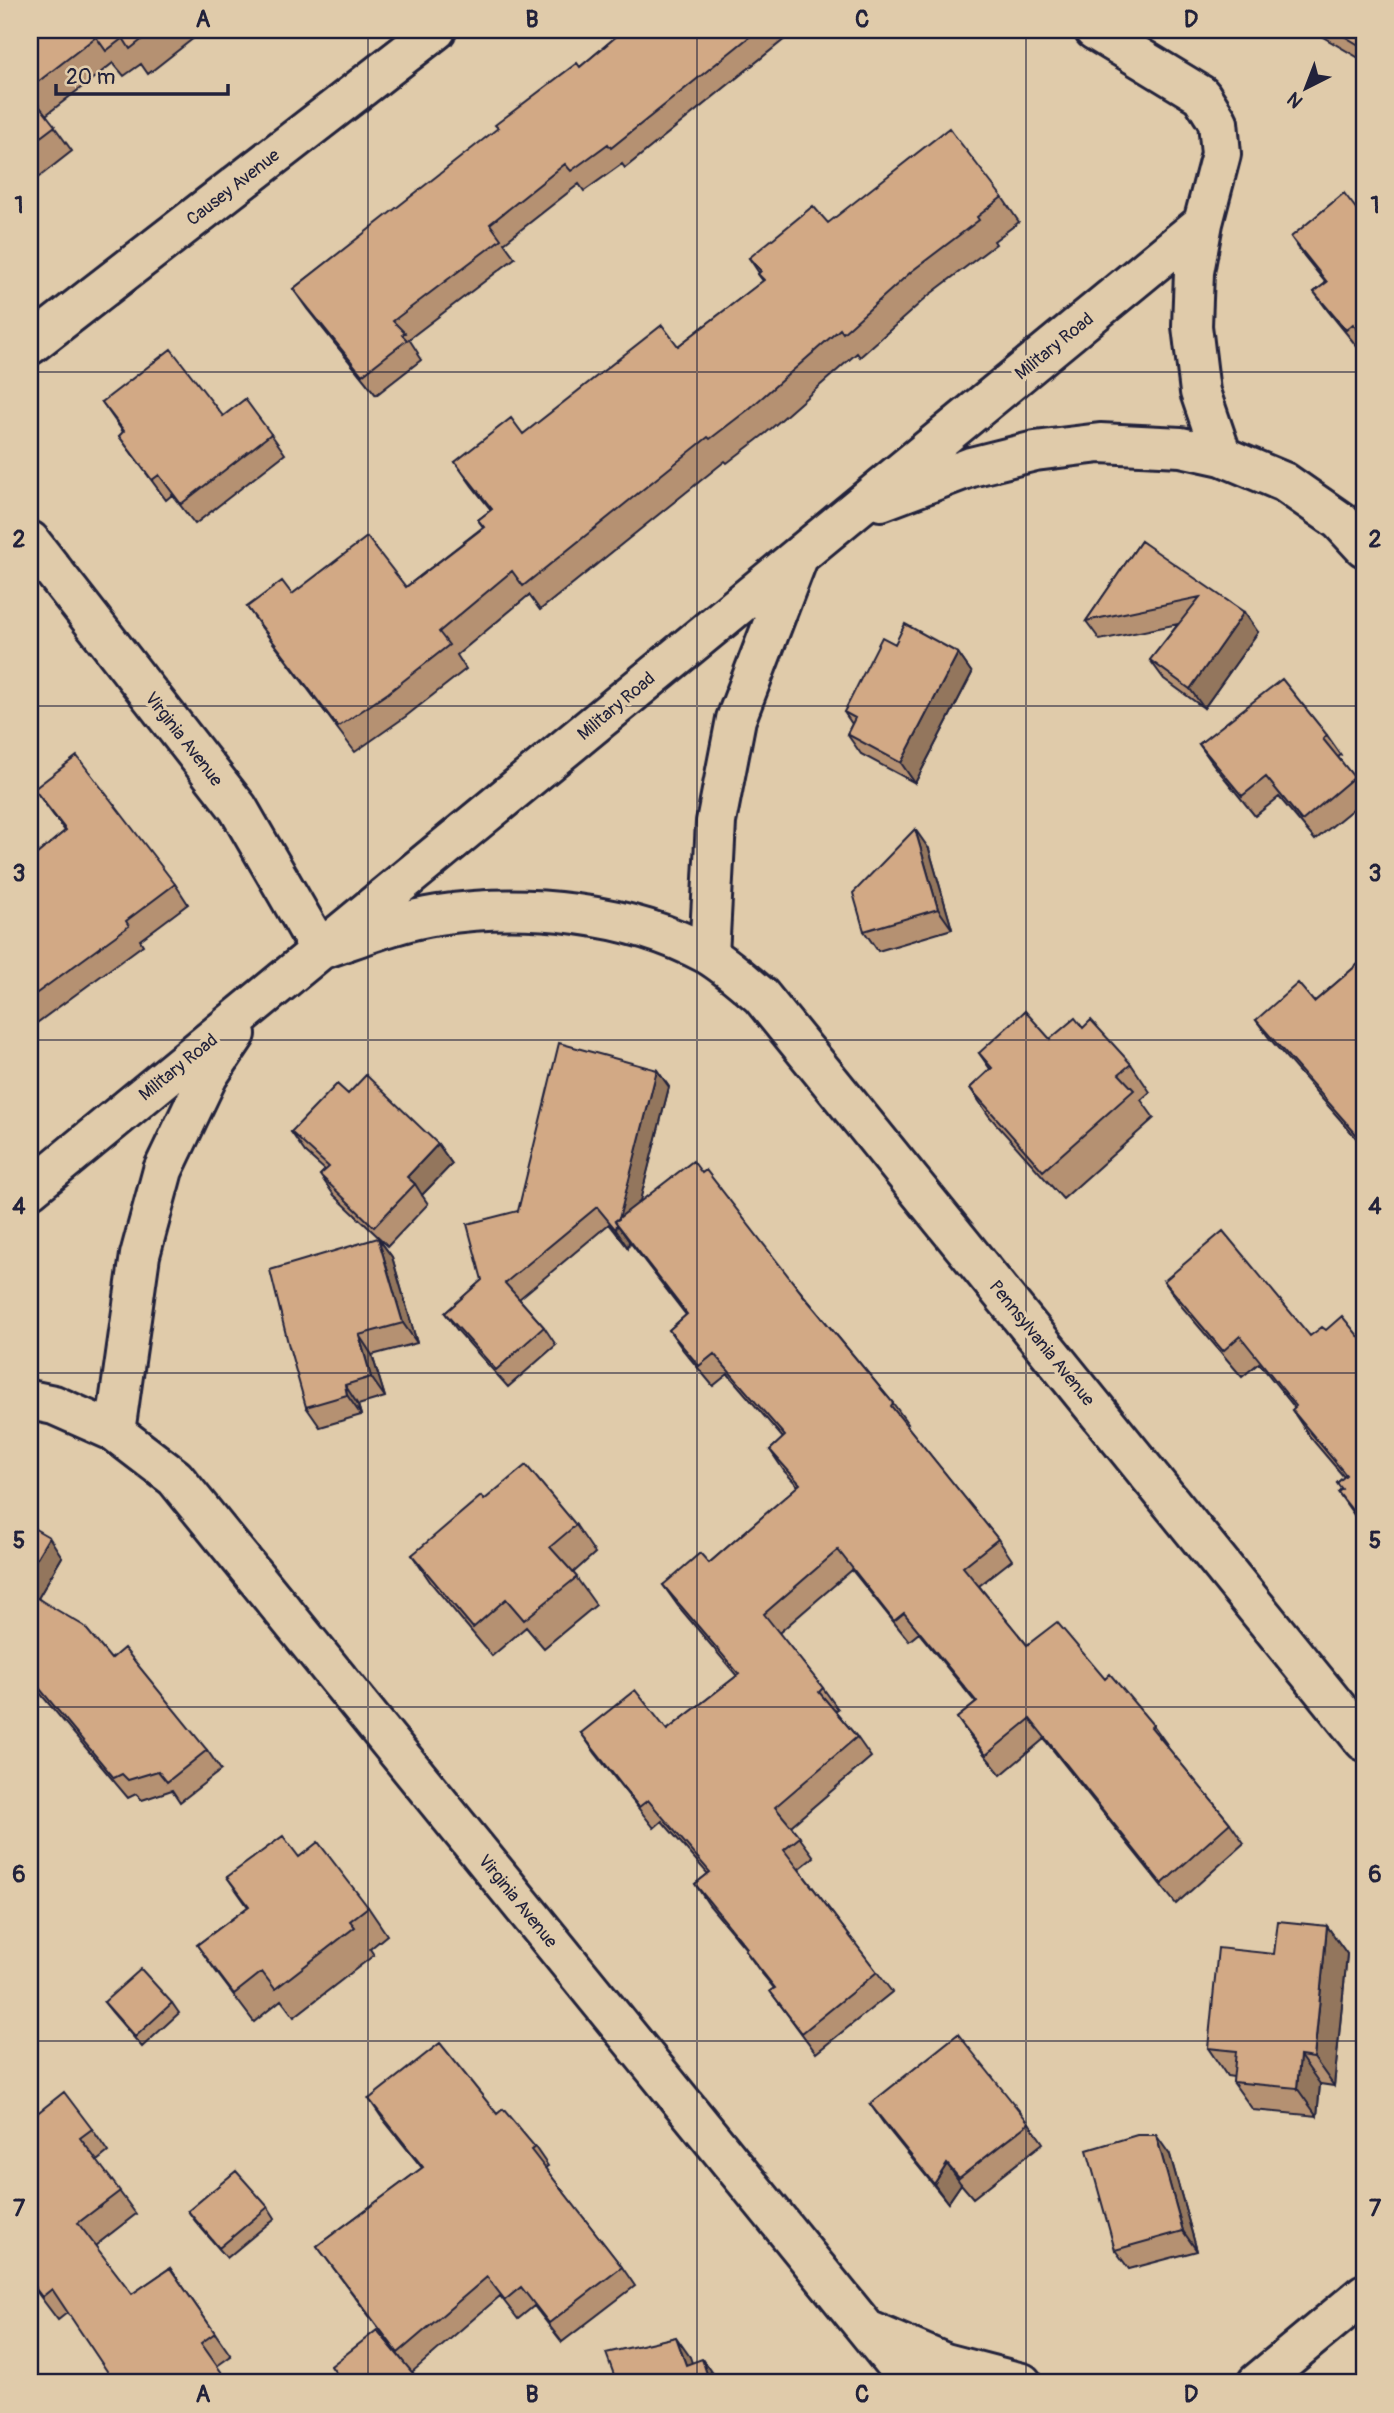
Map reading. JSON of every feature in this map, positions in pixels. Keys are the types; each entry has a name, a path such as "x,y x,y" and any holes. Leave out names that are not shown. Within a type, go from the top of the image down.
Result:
{"street":[{"name":"Causey Avenue","path":"30,345 436,30"},
{"path":"1094,30 1201,95 1218,122 1221,153 1194,272 1192,326 1200,392 1222,456"},
{"name":"Military Road","path":"30,1189 1203,223"},
{"path":"850,513 971,467 1035,451 1100,443 1181,447 1222,456 1284,482 1340,521 1364,547"},
{"name":"Virginia Avenue","path":"30,541 238,808 320,950"},
{"path":"709,955 716,822 736,719 800,555"},
{"name":"Pennsylvania Avenue","path":"320,950 378,930 437,915 512,909 610,919 658,931 709,955 761,996 1364,1741"},
{"path":"115,1432 140,1255 163,1170 208,1076 257,1002"},
{"name":"Virginia Avenue","path":"30,1400 54,1405 115,1432 175,1478 910,2383"},
{"path":"1256,2381 1364,2294"},
{"path":"864,2329 881,2383"},
{"path":"864,2329 945,2363 1022,2383"}],"building":[{"path":"30,30 154,30 130,49 123,38 106,51 96,37 30,88"},
{"path":"624,30 758,30 611,148 608,144 571,171 565,164 490,224 501,239 393,321 405,333 402,335 407,340 362,375 293,289 498,128 495,125 577,63 580,67"},
{"path":"1334,30 1364,30 1364,48"},
{"path":"30,94 55,126 30,145"},
{"path":"949,128 1002,197 977,217 979,220 912,271 843,333 840,329 749,409 710,439 708,437 523,586 512,571 439,632 449,645 388,693 338,727 247,607 282,581 292,594 367,537 406,587 484,527 478,520 492,509 455,462 511,418 523,434 662,325 678,346 764,280 758,274 761,271 749,258 813,206 828,223"},
{"path":"1344,193 1364,219 1364,338 1353,324 1346,330 1314,292 1327,282 1291,237"},
{"path":"171,349 223,416 245,399 271,434 181,504 159,475 152,480 119,436 124,431 102,402"},
{"path":"1141,541 1244,612 1190,689 1150,660 1200,597 1086,621"},
{"path":"905,624 958,653 901,763 847,734 855,718 844,712 882,637 895,644"},
{"path":"1282,679 1327,735 1323,739 1354,777 1302,821 1266,777 1242,796 1199,744"},
{"path":"77,756 175,884 126,921 129,926 30,998 30,860 66,830 34,789"},
{"path":"915,829 938,909 864,931 853,893"},
{"path":"1364,959 1364,1143 1256,1020 1298,983 1314,1002"},
{"path":"1025,1011 1050,1039 1075,1018 1083,1028 1091,1020 1131,1064 1119,1074 1134,1090 1043,1171 970,1088 992,1068 979,1053"},
{"path":"559,1043 657,1070 619,1219 615,1221 616,1230 597,1207 505,1283 544,1327 496,1370 445,1313 482,1280 467,1224 518,1211"},
{"path":"366,1075 438,1144 407,1177 415,1184 374,1227 320,1175 329,1167 291,1132 337,1084 348,1094"},
{"path":"693,1161 702,1173 706,1170 998,1539 963,1567 1027,1645 1057,1622 1105,1679 1110,1674 1230,1823 1162,1884 1030,1719 986,1755 957,1718 977,1702 904,1613 894,1621 838,1550 764,1614 823,1688 819,1692 857,1737 775,1807 800,1837 784,1850 877,1972 802,2033 770,1991 775,1988 745,1950 747,1948 695,1884 710,1872 648,1800 639,1807 581,1733 635,1690 667,1730 739,1674 663,1585 700,1553 709,1563 800,1484 770,1450 785,1436 714,1354 699,1366 669,1330 687,1314 615,1221"},
{"path":"1223,1231 1310,1336 1322,1327 1326,1330 1342,1316 1364,1343 1364,1525 1338,1492 1342,1489 1337,1483 1346,1475 1292,1410 1296,1406 1240,1336 1223,1351 1164,1281"},
{"path":"378,1238 403,1323 359,1335 371,1377 345,1385 347,1395 306,1407 270,1270"},
{"path":"526,1465 576,1525 550,1547 577,1577 524,1620 506,1599 473,1628 412,1555 481,1496 484,1500"},
{"path":"30,1526 49,1537 30,1569"},
{"path":"30,1594 84,1626 111,1659 124,1648 207,1750 167,1782 158,1771 128,1780 122,1774 114,1778 30,1677"},
{"path":"283,1836 299,1857 318,1842 368,1907 350,1921 355,1927 275,1989 262,1972 234,1994 197,1945 249,1906 227,1877"},
{"path":"1278,1921 1327,1926 1314,2058 1300,2056 1297,2088 1233,2082 1236,2051 1208,2048 1218,1948 1274,1954"},
{"path":"141,1969 172,2003 135,2037 104,2002"},
{"path":"958,2034 1029,2123 959,2178 947,2164 934,2184 870,2104"},
{"path":"440,2043 497,2114 503,2109 535,2147 531,2150 622,2267 549,2323 521,2287 505,2300 487,2277 398,2353 317,2246 423,2167 369,2099"},
{"path":"64,2092 92,2129 80,2138 120,2191 78,2223 132,2294 170,2268 215,2333 201,2343 229,2383 115,2383 52,2289 42,2297 30,2281 30,2119"},
{"path":"1137,2135 1156,2135 1183,2231 1115,2250 1087,2150"},
{"path":"236,2171 268,2207 219,2248 188,2211"},
{"path":"377,2330 421,2383 344,2383 331,2366"},
{"path":"676,2337 686,2365 702,2359 710,2383 617,2383 606,2353"}]}
